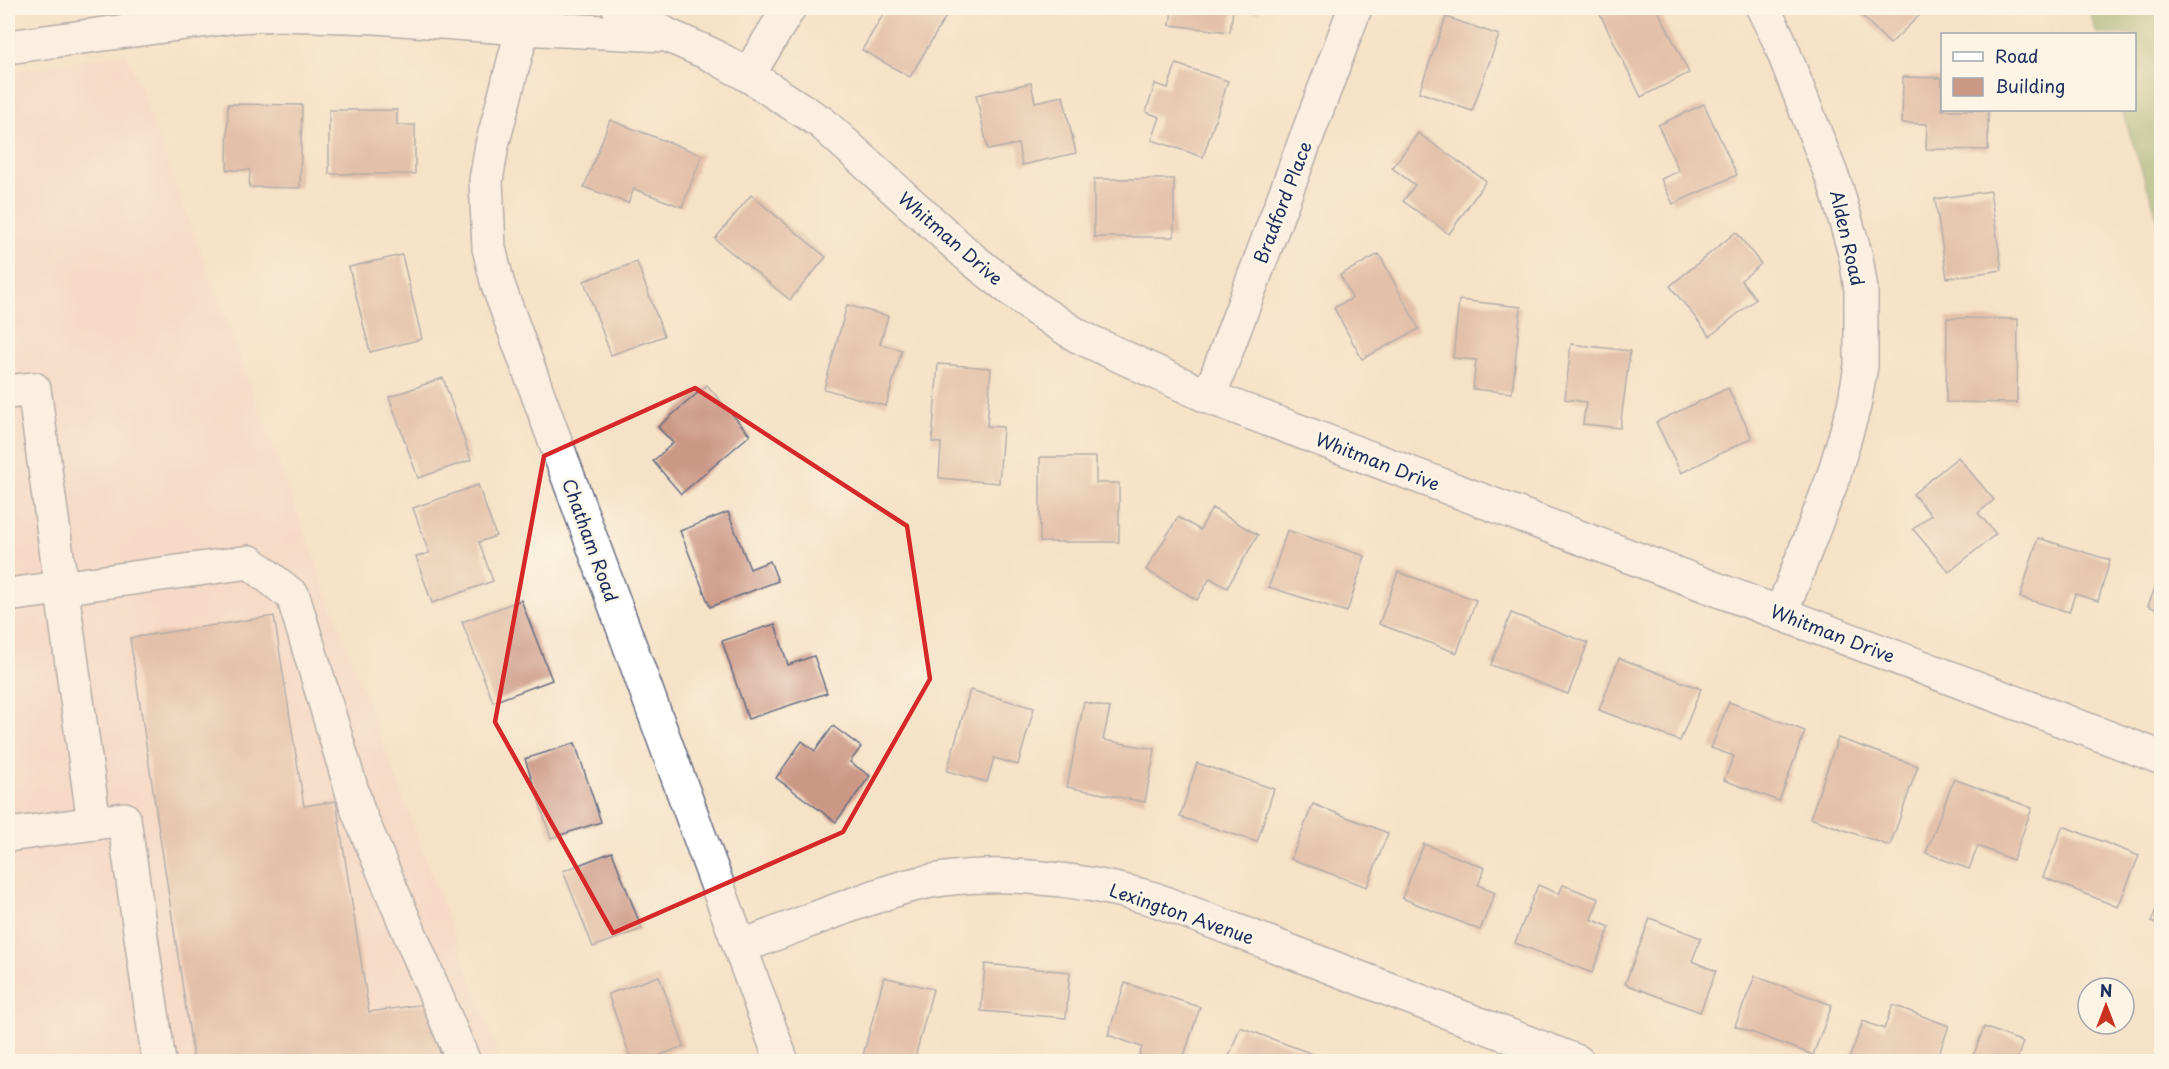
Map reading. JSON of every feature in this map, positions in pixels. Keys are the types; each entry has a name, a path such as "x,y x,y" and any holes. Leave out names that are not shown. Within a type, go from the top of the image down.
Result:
{"street":[{"name":"Whitman Drive","path":"619,8 667,35 710,54 748,75 822,123 972,259 1036,309 1078,336 1209,397 2162,758"},
{"path":"748,75 789,8"},
{"name":"Bradford Place","path":"1209,397 1355,8"},
{"name":"Alden Road","path":"1763,8 1778,38 1836,187 1856,257 1861,290 1861,366 1854,406 1833,478 1781,614"},
{"name":"Whitman Drive","path":"8,47 281,11 375,17 525,18 667,35"},
{"name":"Chatham Road","path":"525,18 492,145 486,180 489,248 498,285 782,1062"},
{"path":"8,392 34,389 94,823"},
{"path":"8,595 250,562 292,596 358,811 464,1062"},
{"path":"8,835 124,819 159,1062"},
{"name":"Lexington Avenue","path":"740,947 899,889 929,882 1003,877 1078,881 1154,899 1526,1052 1578,1062"}],"highlighted area":[{"path":"695,388 907,526 930,679 843,832 613,933 495,722 544,456"}],"shaded area":[{"path":"127,53 501,1061 8,1062 8,72"}],"green space":[{"path":"2088,8 2161,8 2161,228 2122,111 2136,111 2136,33 2097,33"}],"building":[{"path":"887,8 951,8 910,77 862,50"},
{"path":"1172,8 1260,8 1259,13 1233,10 1230,32 1170,25"},
{"path":"1597,8 1657,8 1689,73 1641,97"},
{"path":"1864,8 1927,8 1890,44 1859,13"},
{"path":"1446,17 1499,35 1472,111 1419,92"},
{"path":"1176,64 1228,81 1203,157 1152,140 1160,117 1146,112 1155,84 1168,88"},
{"path":"1903,77 1941,78 1941,111 1988,111 1988,150 1926,149 1927,124 1902,123"},
{"path":"1031,83 1035,102 1063,96 1076,153 1022,165 1018,144 988,150 976,95"},
{"path":"228,104 302,105 300,188 249,187 250,170 227,170"},
{"path":"1704,104 1737,175 1673,204 1661,179 1679,171 1658,125"},
{"path":"329,110 397,110 397,125 415,125 415,174 329,174"},
{"path":"610,120 702,155 682,207 634,189 628,203 584,187"},
{"path":"1418,133 1486,181 1449,234 1403,201 1415,185 1392,168"},
{"path":"1094,179 1174,179 1174,237 1094,237"},
{"path":"1990,191 2002,270 1947,278 1935,199"},
{"path":"751,195 826,257 790,300 715,239"},
{"path":"1736,232 1761,264 1741,280 1756,299 1710,336 1670,286"},
{"path":"1379,254 1419,329 1362,359 1334,308 1352,298 1340,275"},
{"path":"402,255 422,339 370,352 349,267"},
{"path":"637,262 664,336 611,355 584,281"},
{"path":"1459,300 1521,307 1512,393 1473,389 1476,360 1453,358"},
{"path":"847,305 888,316 880,344 902,350 886,406 824,389"},
{"path":"1947,318 2018,319 2017,403 1946,402"},
{"path":"1571,344 1630,351 1620,428 1583,424 1586,402 1565,399"},
{"path":"938,364 991,368 987,426 1003,427 999,483 939,478 941,443 932,442"},
{"path":"443,378 471,460 418,478 389,397"},
{"path":"707,385 750,435 681,494 653,461 673,443 658,427"},
{"path":"1728,388 1752,438 1681,473 1656,422"},
{"path":"1040,457 1096,457 1096,483 1119,483 1119,542 1040,542"},
{"path":"1958,457 1994,500 1978,513 1996,534 1949,572 1913,529 1931,515 1913,494"},
{"path":"478,485 496,536 479,542 493,581 432,603 416,557 429,553 413,508"},
{"path":"1212,508 1258,535 1227,588 1210,578 1197,600 1146,570 1178,517 1200,530"},
{"path":"728,512 750,569 770,561 778,581 710,607 680,531"},
{"path":"1287,530 1365,556 1347,612 1269,587"},
{"path":"2038,538 2110,560 2098,601 2075,594 2069,612 2020,597"},
{"path":"1398,572 1476,600 1457,653 1379,624"},
{"path":"2162,572 2162,611 2148,606"},
{"path":"521,600 552,680 493,702 462,622"},
{"path":"1511,613 1588,643 1568,694 1491,665"},
{"path":"274,616 304,806 336,801 369,1012 432,1003 441,1062 194,1062 130,638"},
{"path":"775,624 788,665 814,656 827,693 748,719 722,641"},
{"path":"1619,658 1701,689 1680,741 1599,710"},
{"path":"970,690 1034,708 1018,765 994,758 987,782 947,771"},
{"path":"1084,702 1110,708 1103,740 1155,749 1145,802 1067,787"},
{"path":"1729,702 1805,731 1779,801 1724,780 1734,756 1711,748"},
{"path":"833,726 861,747 850,762 870,776 836,822 776,778 802,741 815,751"},
{"path":"1838,738 1918,766 1890,846 1810,818"},
{"path":"575,743 601,822 551,838 525,759"},
{"path":"1197,763 1274,789 1257,842 1180,817"},
{"path":"1954,779 2032,808 2013,860 1978,846 1969,869 1926,853"},
{"path":"1313,804 1388,833 1367,887 1291,859"},
{"path":"2063,826 2139,856 2118,907 2043,877"},
{"path":"1424,844 1485,868 1478,885 1495,893 1480,930 1402,898"},
{"path":"612,852 642,929 593,947 563,871"},
{"path":"1538,885 1559,894 1563,885 1599,899 1591,919 1610,927 1592,973 1515,943"},
{"path":"2162,897 2162,926 2151,922"},
{"path":"1650,918 1701,938 1692,961 1716,971 1700,1012 1625,984"},
{"path":"985,964 1070,972 1066,1018 981,1011"},
{"path":"659,976 684,1046 642,1062 632,1062 608,994"},
{"path":"1755,976 1832,1005 1813,1055 1735,1026"},
{"path":"884,977 933,989 914,1062 870,1062 862,1059"},
{"path":"1125,983 1200,1007 1182,1062 1137,1062 1142,1047 1108,1035"},
{"path":"1893,1005 1949,1026 1936,1062 1848,1062 1863,1021 1884,1029"},
{"path":"1240,1027 1318,1056 1316,1062 1227,1062"},
{"path":"1984,1027 2023,1042 2016,1062 1971,1062"}]}
